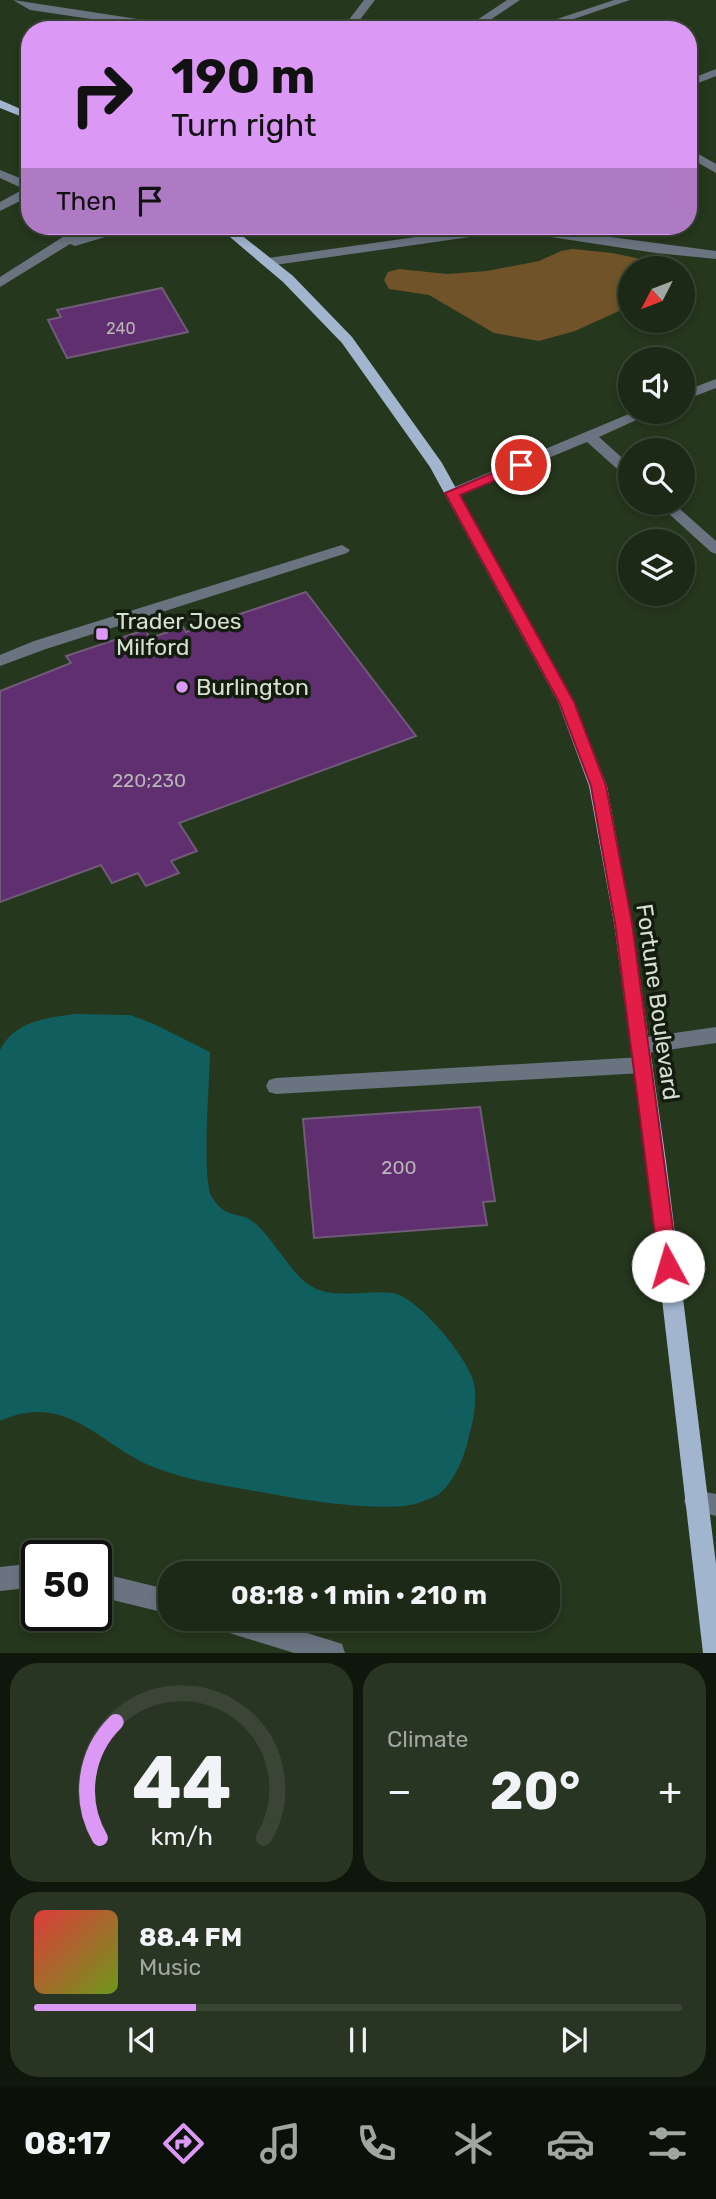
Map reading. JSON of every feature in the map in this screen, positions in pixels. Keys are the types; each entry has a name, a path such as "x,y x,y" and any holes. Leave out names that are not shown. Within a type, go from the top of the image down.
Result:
{"main road":[{"path":"0,104 21,113"},
{"name":"Fortune Boulevard","path":"235,235 288,279 347,341 437,466 566,702 598,786 623,923 706,1503 715,1653"}],"street":[{"path":"18,0 30,7 127,21"},
{"path":"353,21 370,0"},
{"path":"481,21 514,0"},
{"path":"558,21 625,0"},
{"path":"697,80 716,72"},
{"path":"697,160 716,169"},
{"path":"0,174 21,184"},
{"path":"0,207 21,194"},
{"path":"0,283 74,235"},
{"path":"55,248 98,235"},
{"path":"268,262 451,235"},
{"path":"568,235 656,249 716,255"},
{"path":"695,392 716,383"},
{"path":"452,493 618,424"},
{"path":"590,436 618,461"},
{"path":"678,515 716,549"},
{"path":"0,661 40,645 342,550"},
{"path":"276,1086 641,1056 716,1035"},
{"path":"0,1579 21,1577"},
{"path":"112,1588 158,1599"},
{"path":"262,1631 333,1653"}],"shaded area":[{"path":"573,249 626,256 618,256 618,311 575,331 539,341 494,333 429,295 389,289 384,280 388,272 399,269 447,274 487,271 539,261 561,251"}],"water":[{"path":"75,1014 130,1015 210,1052 207,1170 212,1197 217,1204 256,1224 309,1285 339,1294 383,1292 403,1297 416,1305 453,1345 474,1383 474,1410 462,1459 455,1475 438,1494 421,1502 393,1507 356,1506 288,1497 205,1482 156,1468 65,1417 46,1412 24,1413 0,1421 0,1050 6,1040 23,1027 42,1020"}],"building":[{"path":"162,288 188,332 67,358 48,320 61,317 57,310"},
{"path":"306,592 416,736 179,823 197,851 171,861 179,873 146,886 138,873 112,883 101,865 0,902 0,691 71,663 66,656 145,630 150,638 183,627 186,632"},
{"path":"480,1107 495,1201 483,1202 487,1225 314,1238 303,1119"}],"place":[{"name":"Trader Joes Milford","path":"102,634"},
{"name":"Burlington","path":"182,687"}],"route":[{"path":"521,465 452,493 566,702 598,786 623,923 668,1266"}]}
